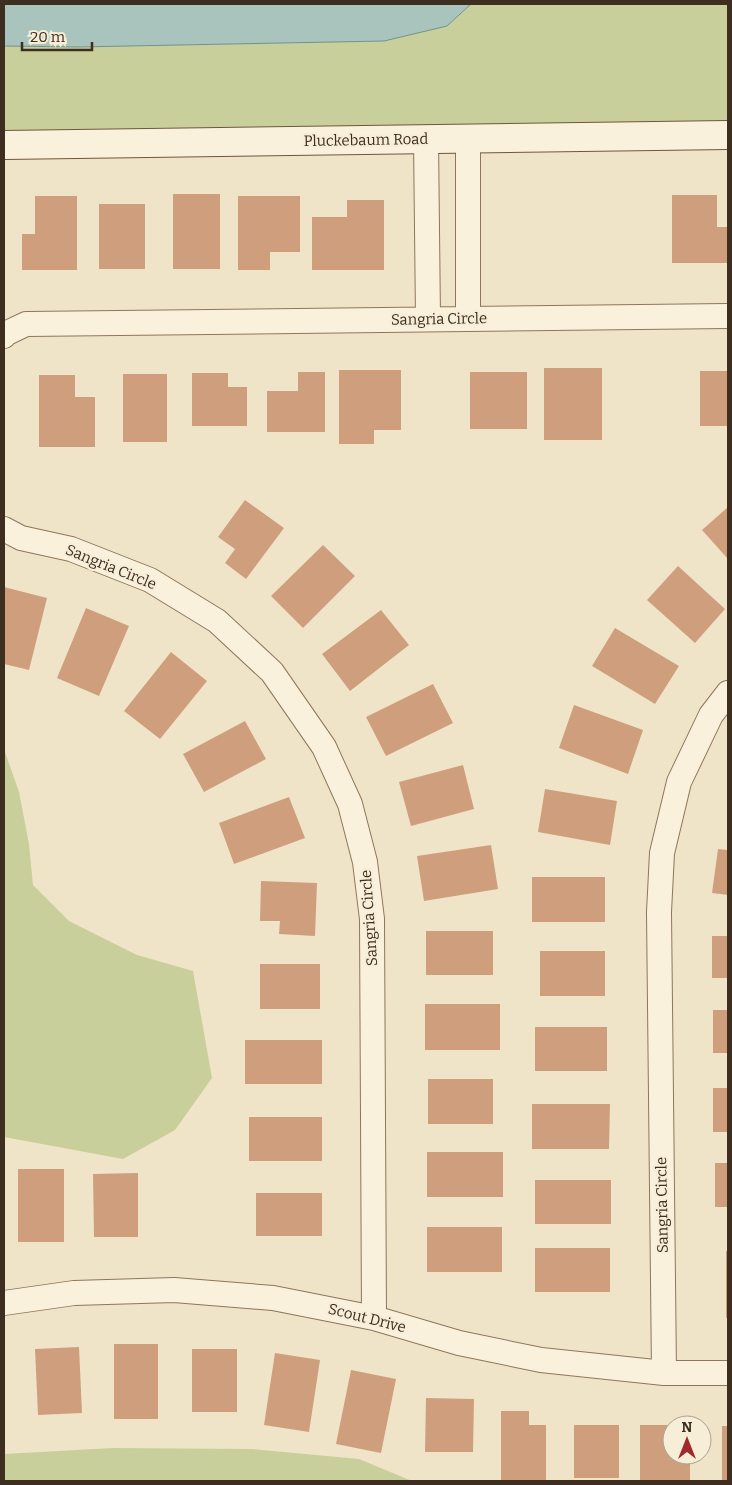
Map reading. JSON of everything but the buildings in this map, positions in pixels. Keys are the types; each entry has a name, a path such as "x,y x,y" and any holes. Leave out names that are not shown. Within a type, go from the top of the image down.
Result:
{"street":[{"name":"Pluckebaum Road","path":"4,144 728,135"},
{"path":"468,138 468,319"},
{"path":"426,139 428,319"},
{"name":"Sangria Circle","path":"4,336 26,324 728,316"},
{"name":"Sangria Circle","path":"4,529 21,538 70,549 150,580 217,621 272,672 324,747 350,804 363,852 372,919 374,1318"},
{"name":"Sangria Circle","path":"664,1372 659,912 662,853 679,782 711,715 728,693"},
{"name":"Scout Drive","path":"4,1303 74,1293 174,1290 273,1298 374,1318 459,1343 541,1360 664,1372 728,1372"}],"green space":[{"path":"471,4 728,4 728,122 4,131 4,46 77,47 384,41 447,26"},
{"path":"4,749 19,792 29,844 33,885 69,921 137,955 193,971 212,1078 175,1130 123,1159 4,1137"},
{"path":"113,1448 252,1449 359,1459 412,1481 4,1481 4,1454"}],"water":[{"path":"4,4 471,4 447,26 384,41 77,47 4,46"}]}
